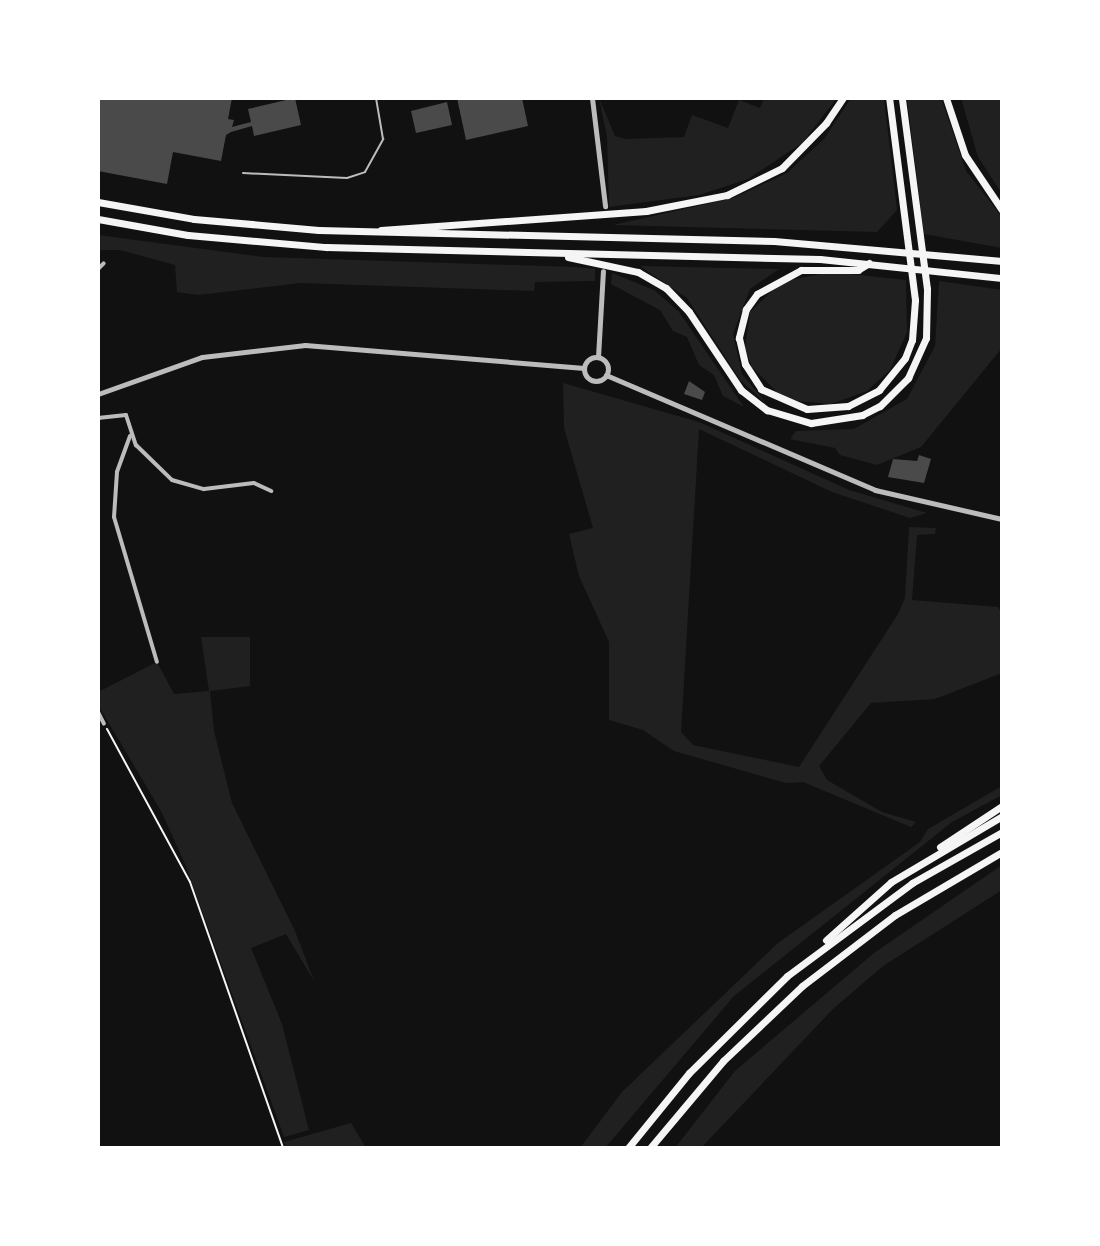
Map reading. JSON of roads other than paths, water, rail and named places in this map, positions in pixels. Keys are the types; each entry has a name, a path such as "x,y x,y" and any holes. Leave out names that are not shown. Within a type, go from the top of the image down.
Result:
{"highway":[{"path":"371,233 399,226 543,220 674,206 727,195 782,168 819,132 843,98"},
{"path":"869,263 858,270 801,270 757,294 746,309 739,338 745,364 761,389 807,409 848,406 879,390 905,358 912,340 915,300 889,98"},
{"path":"558,254 638,272 666,288 689,312 741,390 767,410 811,423 862,415 880,406 908,378 926,338 927,289 902,98"},
{"path":"946,98 965,155 1002,210"},
{"path":"98,202 194,219 371,233 885,247 1002,261"},
{"path":"98,219 265,242 869,263 1002,278"},
{"path":"628,1148 725,1034 817,951 855,909 1002,806"},
{"path":"920,863 1002,816"},
{"path":"817,951 912,883 1002,832"},
{"path":"650,1148 723,1061 802,986 895,915 1002,852"}],"street":[{"path":"592,98 605,206"},
{"path":"98,269 104,263"},
{"path":"98,394 202,357 305,345 584,368 598,357 603,271"},
{"path":"598,357 608,366 606,375"},
{"path":"584,368 594,381 606,375 875,490 1002,519"},
{"path":"98,418 126,415 130,436 152,463 181,483 204,489 254,483 271,491"},
{"path":"130,436 117,472 114,517 157,662"},
{"path":"98,712 104,724"}],"lane":[{"path":"243,173 347,178 365,172 383,139 376,98"}]}
